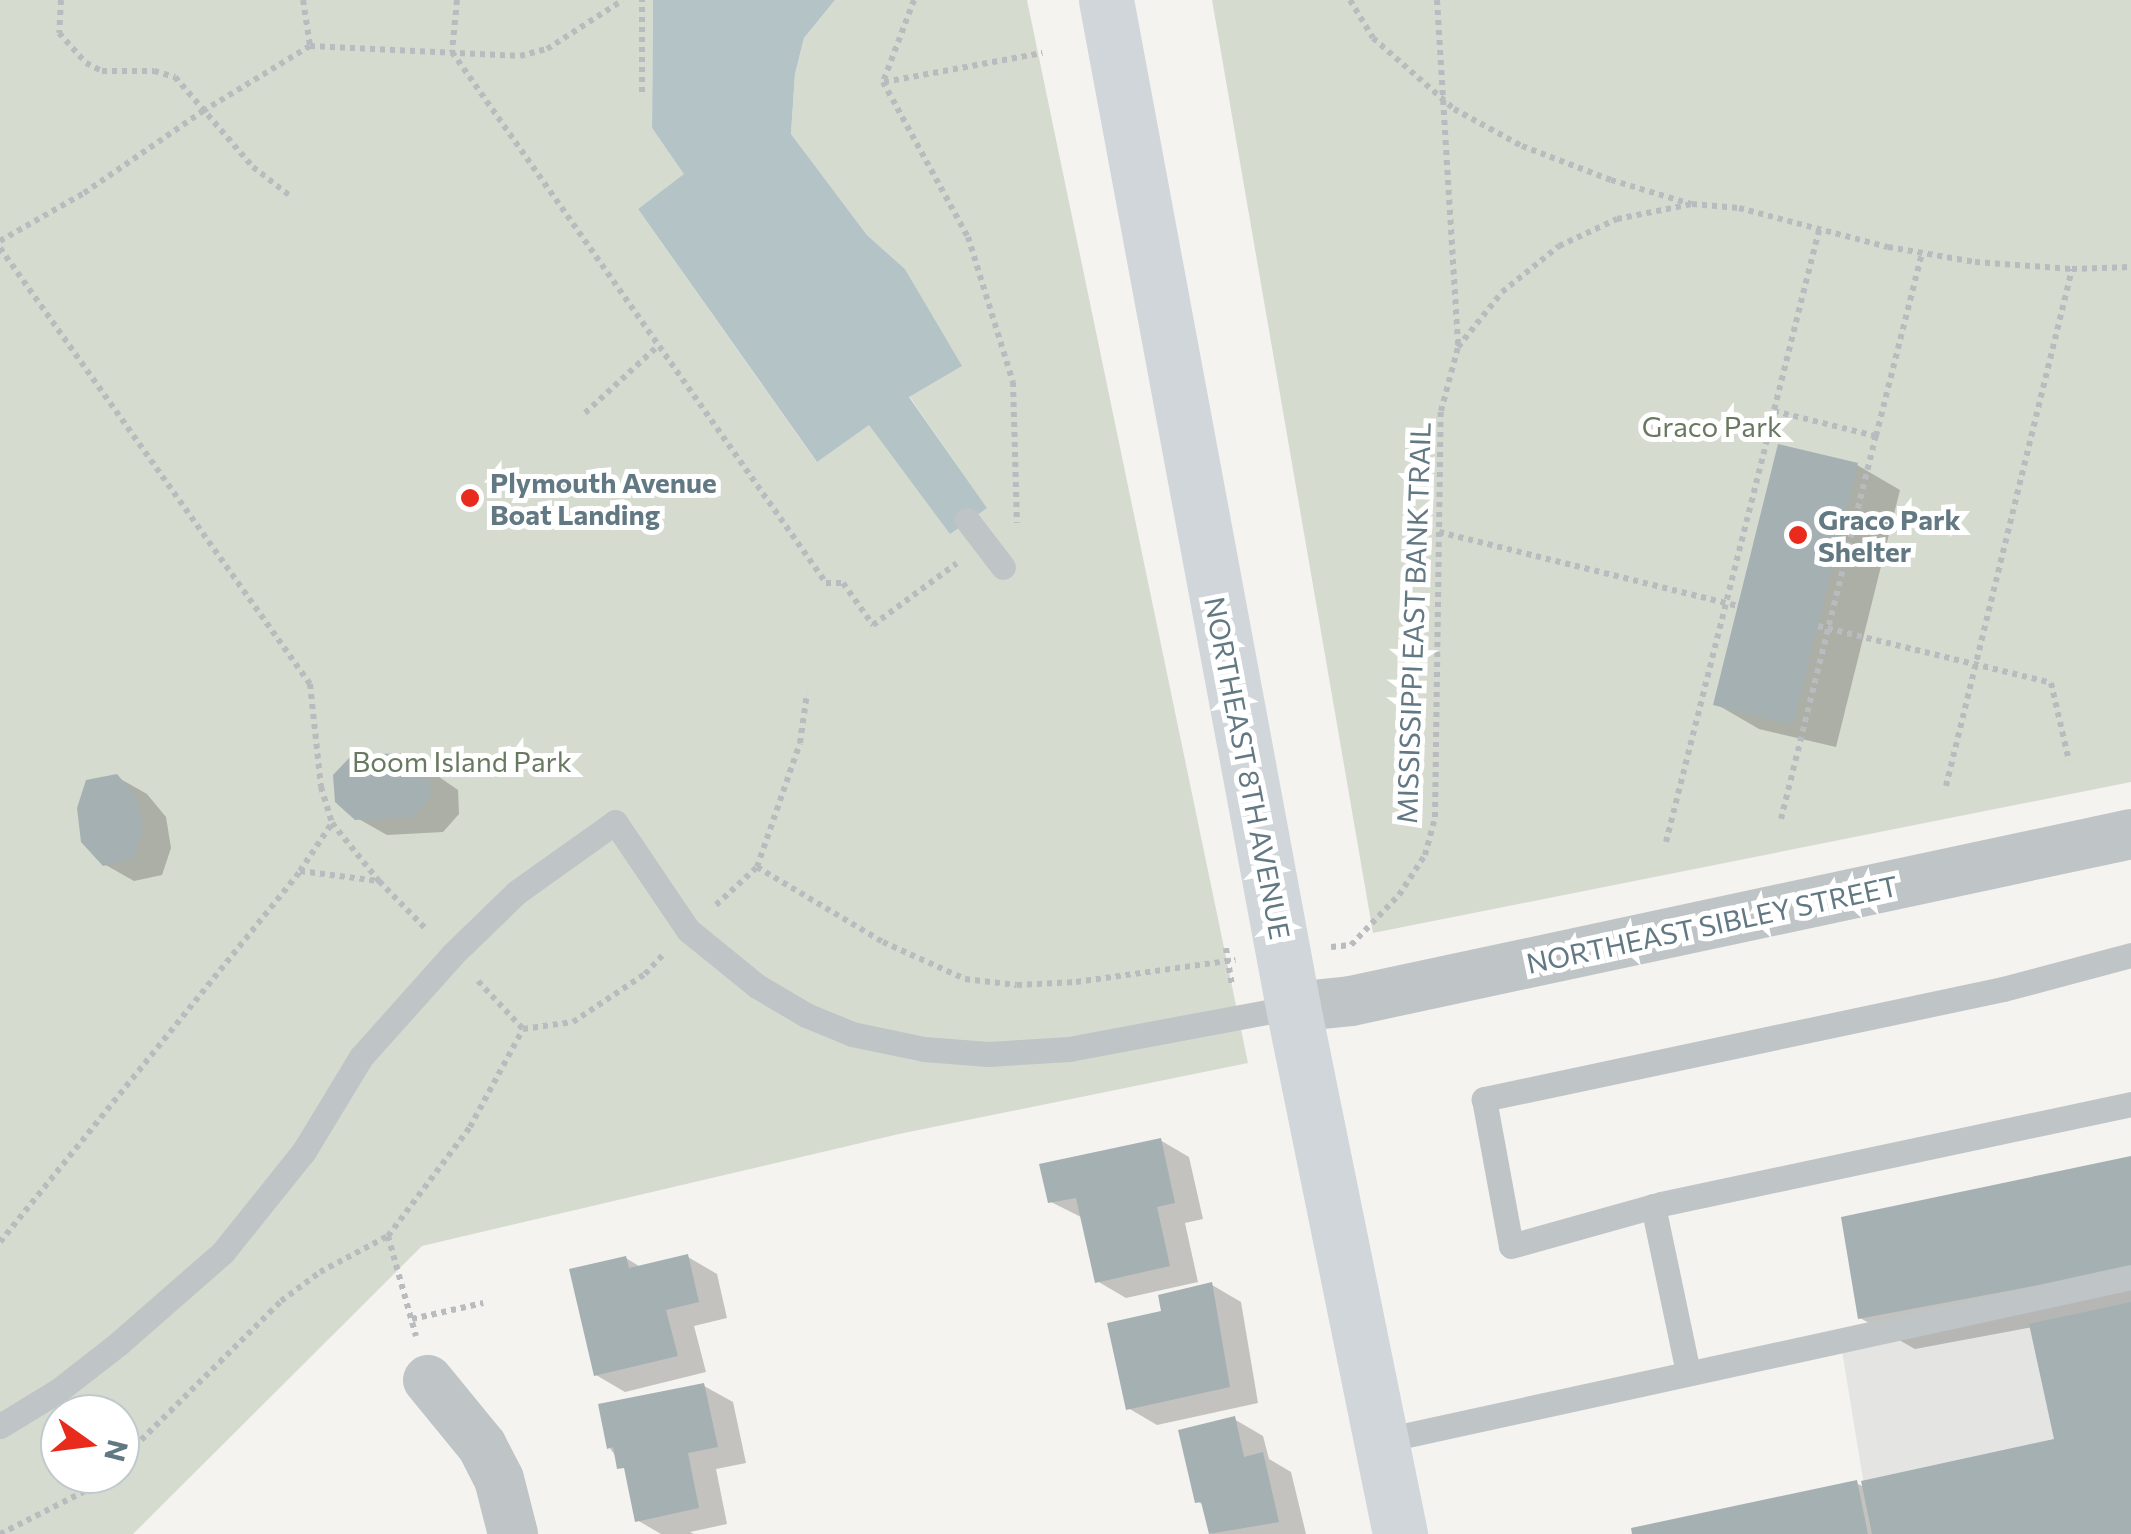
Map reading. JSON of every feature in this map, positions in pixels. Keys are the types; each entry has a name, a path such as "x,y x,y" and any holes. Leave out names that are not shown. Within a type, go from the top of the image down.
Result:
{"main road":[{"name":"NORTHEAST 8TH AVENUE","path":"1106,0 1293,1007 1400,1534"}],"street":[{"name":"NORTHEAST SIBLEY STREET","path":"1293,1007 1352,1001 2131,834"},
{"path":"428,1380 482,1446 498,1479 513,1534"}],"lane":[{"path":"967,520 1003,567"},
{"path":"0,1426 103,1356 224,1252 304,1151 361,1057 453,954 517,892 614,822 688,930 757,986 806,1016 852,1034 924,1049 1069,1049 1293,1007"},
{"path":"2131,955 2003,989 1484,1099 1512,1246 1654,1206 2131,1104"},
{"path":"1654,1206 1688,1372"},
{"path":"1380,1441 2131,1277"}],"path":[{"path":"61,0 60,34 86,64 102,71 154,71 175,78 253,167 289,195"},
{"path":"303,0 310,46"},
{"path":"458,0 452,52 826,584 844,582 873,625 1020,521 1013,382 968,237 883,82 914,0"},
{"path":"522,1029 378,881 332,823 321,787 310,684 0,245 203,111 310,46 520,56 548,48 623,0"},
{"path":"642,0 642,92"},
{"path":"1350,0 1373,38 1454,109 1522,146 1692,204"},
{"path":"1438,0 1458,346"},
{"path":"883,82 1042,52"},
{"name":"MISSISSIPPI EAST BANK TRAIL","path":"1283,952 1352,945 1399,895 1425,855 1434,817 1442,412 1458,346 1502,292 1559,246 1617,218 1692,204 1739,208 1922,253 2072,270 2131,267"},
{"path":"1666,842 1818,230"},
{"path":"1782,819 1922,253"},
{"path":"1946,786 2072,270"},
{"path":"584,413 659,345"},
{"path":"1774,411 1876,436"},
{"path":"1440,532 1738,606"},
{"path":"1818,626 2051,683 2069,761"},
{"path":"712,909 757,867 800,743 807,694"},
{"path":"0,1242 300,870 332,823"},
{"path":"757,867 883,942 965,980 1017,985 1076,982 1283,952"},
{"path":"300,870 378,881"},
{"path":"522,1029 573,1022 645,974 671,948"},
{"path":"140,1441 281,1302 320,1272 388,1236 470,1127 522,1029"},
{"path":"388,1236 428,1380"},
{"path":"412,1319 483,1303"},
{"path":"0,1534 80,1494"}],"shaded area":[{"path":"653,0 835,0 804,38 795,74 791,134 867,235 905,269 962,366 909,397 987,508 950,534 869,425 817,462 638,209 684,174 652,128"},
{"path":"2131,1277 2131,1534 1872,1534 1840,1339"}],"green space":[{"name":"Boom Island Park","path":"0,0 653,0 652,128 685,174 638,209 816,461 869,424 967,520 986,507 909,396 961,366 905,269 867,235 791,134 795,74 804,38 835,0 1027,0 1248,1063 899,1134 422,1246 133,1534 0,1534"},
{"name":"Graco Park","path":"1212,0 2131,0 2131,782 1373,933"}],"building":[{"name":"Graco Park Shelter","path":"1778,444 1858,463 1793,725 1713,705"},
{"path":"410,753 429,771 431,797 413,817 355,820 335,802 333,775 352,755"},
{"path":"117,774 137,798 143,830 133,859 103,866 81,842 77,808 86,780"},
{"path":"1161,1138 1175,1203 1157,1207 1170,1266 1095,1283 1076,1198 1048,1203 1039,1164"},
{"path":"2131,1156 2131,1268 1858,1319 1841,1217"},
{"path":"688,1254 699,1302 666,1310 678,1356 594,1376 569,1269 626,1256 629,1268"},
{"path":"1212,1282 1230,1387 1126,1410 1107,1323 1161,1311 1158,1295"},
{"path":"2131,1302 2131,1534 1872,1534 1861,1481 2054,1439 2029,1324"},
{"path":"704,1383 718,1447 688,1453 699,1508 635,1522 624,1468 617,1469 613,1447 607,1449 598,1404"},
{"path":"1235,1416 1244,1457 1263,1452 1279,1522 1209,1534 1201,1502 1195,1503 1178,1430"},
{"path":"1857,1480 1868,1534 1632,1534 1631,1528"}],"place":[{"name":"Plymouth Avenue Boat Landing","path":"470,498"},
{"name":"Graco Park Shelter","path":"1798,535"}]}
